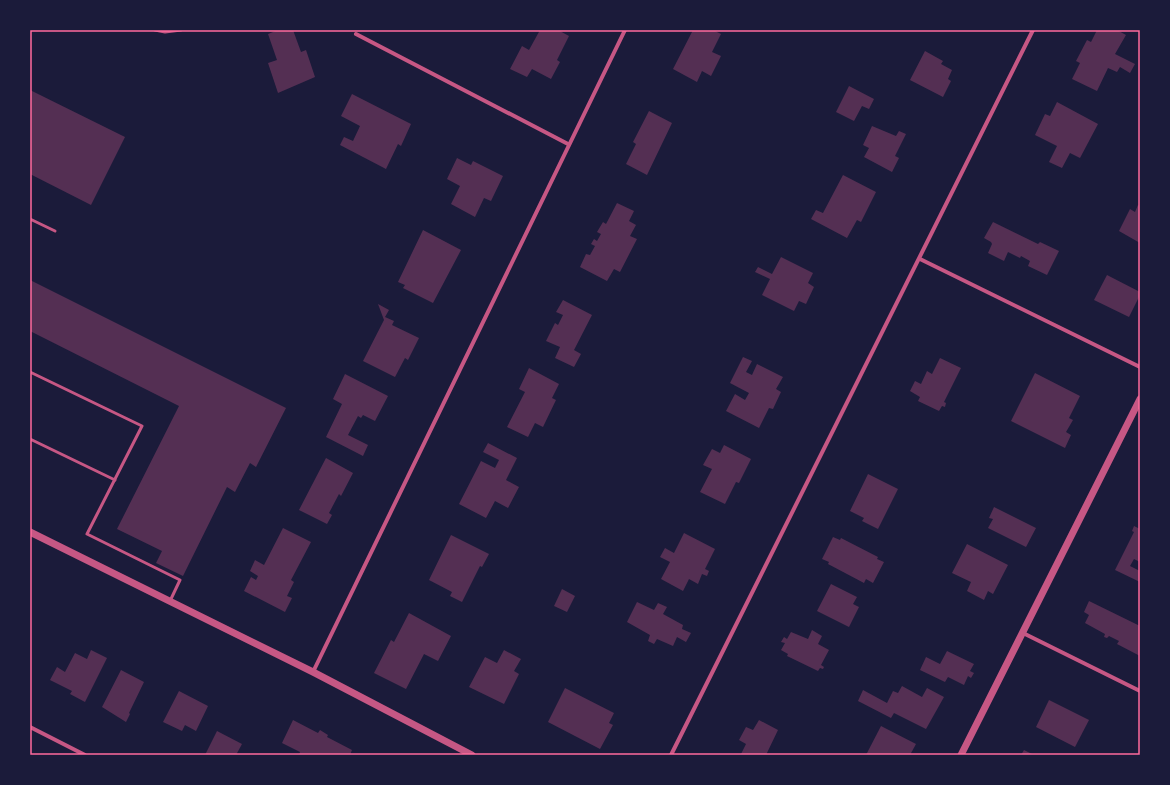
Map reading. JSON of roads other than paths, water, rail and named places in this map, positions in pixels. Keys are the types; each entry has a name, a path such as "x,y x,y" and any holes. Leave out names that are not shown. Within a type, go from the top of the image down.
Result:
{"street":[{"path":"313,672 568,144 626,30"},
{"path":"671,755 1033,30"},
{"path":"356,34 568,144"},
{"path":"920,258 1140,367"},
{"path":"961,755 1140,399"},
{"path":"30,532 313,672 472,755"},
{"path":"1023,633 1140,691"},
{"path":"30,727 85,755"}],"lane":[{"path":"155,30 165,32 181,30"},
{"path":"30,219 55,230"},
{"path":"30,372 142,426 88,534 180,580 170,601"},
{"path":"30,438 115,480"}]}
